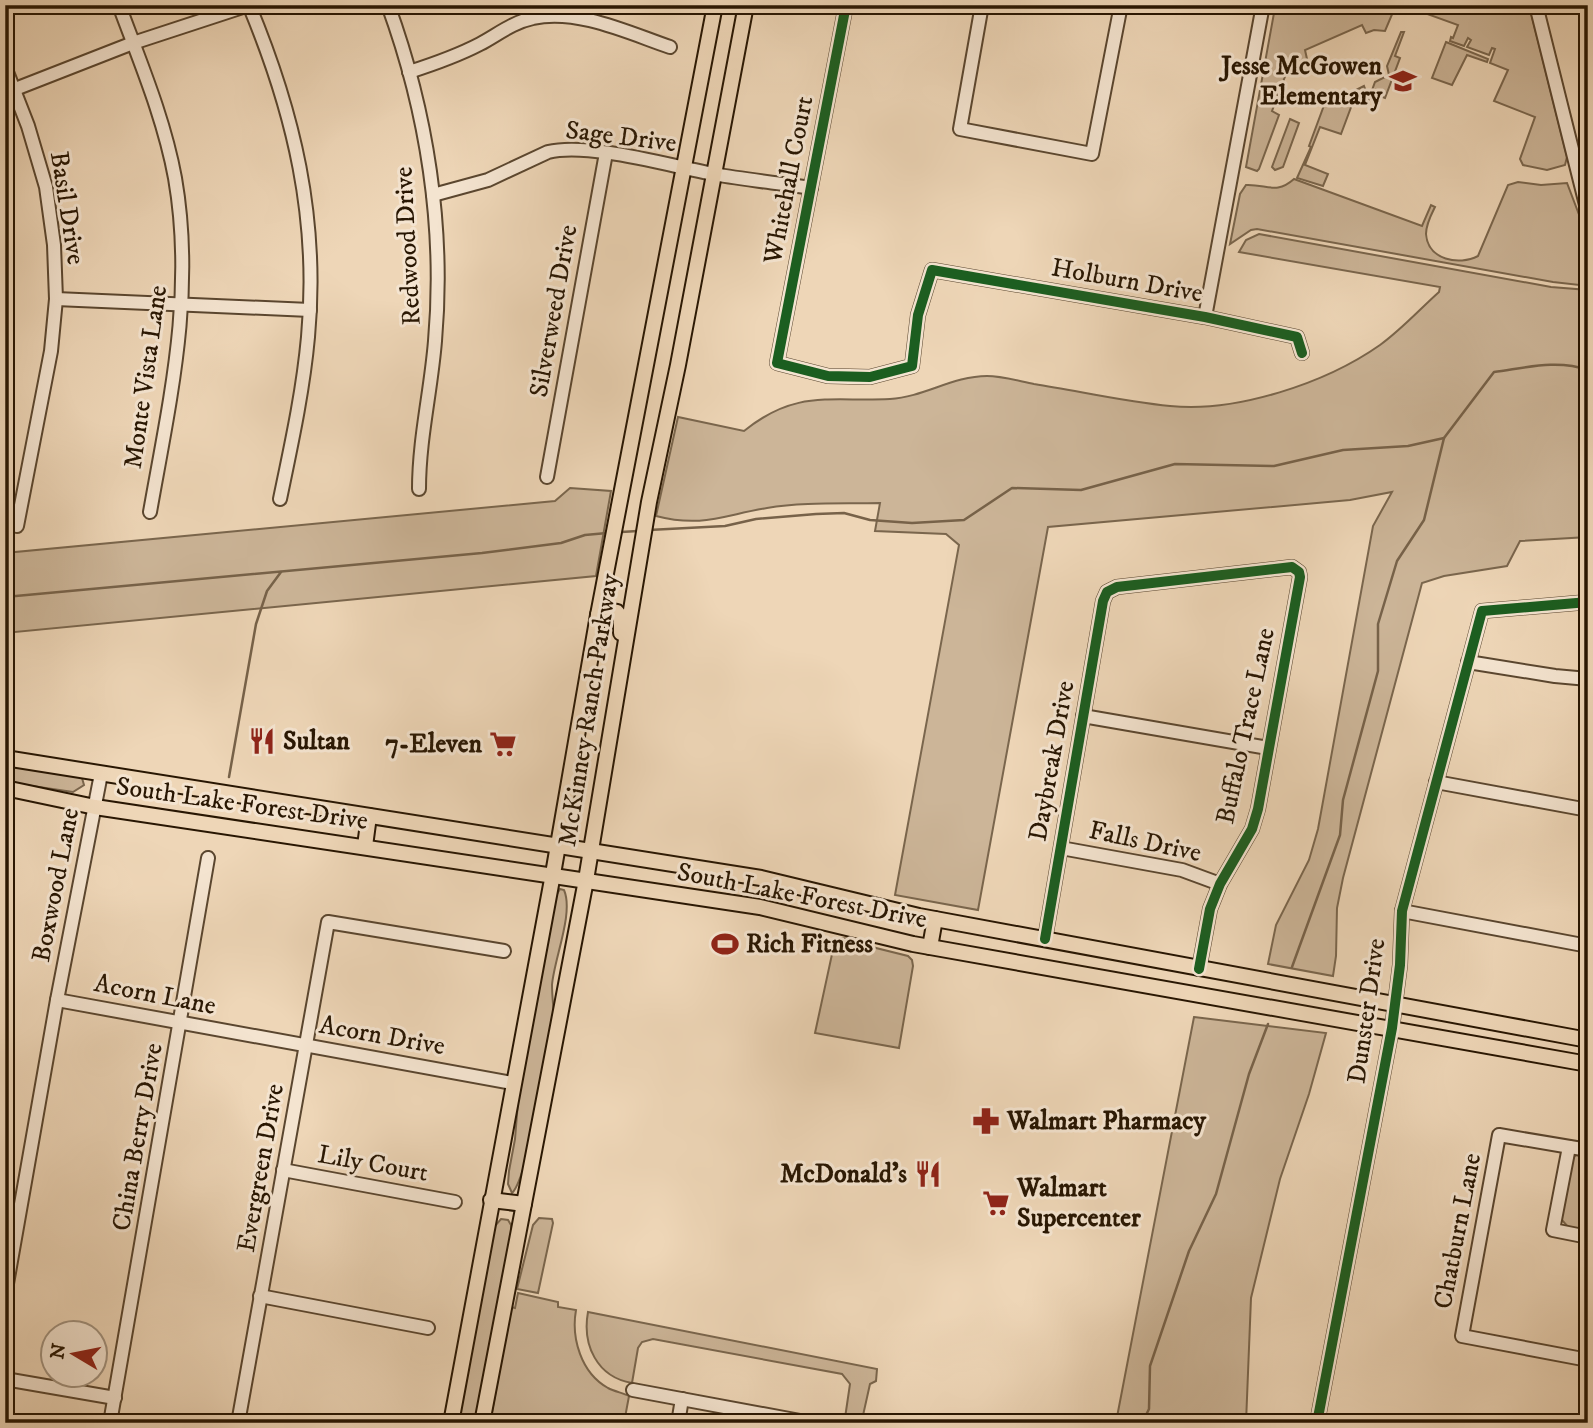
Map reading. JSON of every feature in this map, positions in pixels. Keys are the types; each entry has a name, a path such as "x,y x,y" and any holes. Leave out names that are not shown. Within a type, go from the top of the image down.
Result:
{"main road":[{"name":"McKinney Ranch Parkway","path":"451,1423 598,615 715,5"},
{"name":"McKinney Ranch Parkway","path":"482,1423 586,880 639,555 746,5"},
{"path":"598,615 608,609 617,612 621,617 620,666"},
{"name":"South Lake Forest Drive","path":"5,758 761,878 935,919 1588,1040"},
{"name":"South Lake Forest Drive","path":"5,788 95,807 760,907 930,947 1588,1064"},
{"path":"365,846 369,816"},
{"path":"930,947 935,919"},
{"path":"1194,993 1199,969"},
{"path":"491,1200 524,1204"}],"street":[{"name":"Monte Vista Lane","path":"120,5 158,110 175,178 182,231 183,305 177,359 149,512"},
{"path":"10,91 133,43 249,5 277,76 294,133 306,208 310,310 302,386 279,499"},
{"name":"Redwood Drive","path":"388,5 409,72 424,134 433,195 436,314 419,489"},
{"name":"Whitehall Court","path":"846,5 777,363 828,376 870,377 912,366"},
{"path":"982,5 960,129 1092,154 1121,5"},
{"path":"1205,317 1263,5"},
{"path":"1536,5 1587,213"},
{"path":"409,72 455,56 509,26 536,17 583,20 670,47"},
{"name":"Basil Drive","path":"5,67 10,91 28,126 46,187 54,245 56,299 51,351 17,526"},
{"name":"Sage Drive","path":"433,195 488,180 548,152 573,149 811,188"},
{"name":"Silverweed Drive","path":"547,477 606,153"},
{"name":"Holburn Drive","path":"912,366 918,316 932,270 1205,317 1297,337 1302,353"},
{"path":"56,299 310,310"},
{"name":"Buffalo Trace Lane","path":"1107,592 1117,587 1287,567 1297,569 1300,577 1258,809 1252,829 1220,884 1210,909 1199,969"},
{"name":"Daybreak Drive","path":"1045,939 1103,601 1107,592"},
{"name":"Dunster Drive","path":"1317,1423 1392,1028 1400,965 1402,911 1482,611 1588,602"},
{"path":"1468,662 1588,679"},
{"path":"1083,716 1268,748"},
{"name":"Boxwood Lane","path":"5,1295 57,1000 101,774"},
{"path":"1436,782 1588,810"},
{"name":"Falls Drive","path":"1060,848 1182,870 1220,884"},
{"name":"China Berry Drive","path":"110,1423 208,858"},
{"path":"1402,911 1588,946"},
{"name":"Evergreen Drive","path":"238,1421 328,922 504,951"},
{"name":"Acorn Lane","path":"57,1000 243,1035"},
{"name":"Acorn Drive","path":"243,1035 512,1083"},
{"name":"Chatburn Lane","path":"1569,1147 1499,1135 1462,1336 1588,1360"},
{"path":"1588,1150 1569,1147 1553,1230 1588,1237"},
{"name":"Lily Court","path":"283,1170 455,1202"},
{"path":"260,1296 428,1328"},
{"path":"5,1379 115,1398"},
{"path":"633,1390 779,1420 811,1423"},
{"path":"678,1423 682,1399"},
{"path":"238,1421 255,1423"}],"shaded area":[{"path":"1339,5 1396,5 1385,31 1374,30 1366,33 1362,25 1305,50 1307,59 1297,68 1289,66 1272,111 1279,115 1259,169 1257,171 1246,167 1274,13 1282,7 1306,9"},
{"path":"1411,5 1529,5 1567,157 1565,165 1547,170 1523,165 1520,159 1535,117 1494,101 1508,70 1490,63 1495,49 1492,48 1489,55 1467,47 1471,40 1468,38 1464,46 1450,41 1458,25 1416,10"},
{"path":"1401,32 1404,32 1395,56 1400,58 1385,98 1371,93 1375,82 1389,75 1387,66"},
{"path":"1446,42 1488,59 1487,62 1467,55 1452,85 1432,78"},
{"path":"1364,86 1369,99 1366,106 1353,102 1341,134 1320,127 1305,165 1328,174 1323,186 1297,178 1311,147 1309,146 1326,100 1338,95 1345,105 1342,97"},
{"path":"1290,119 1299,123 1283,167 1275,170 1272,167"},
{"path":"1294,179 1422,226 1431,205 1435,207 1427,227 1428,243 1438,255 1454,260 1478,256 1508,185 1518,182 1541,185 1567,183 1583,225 1588,227 1588,286 1257,229 1230,244 1240,194 1246,185 1276,188"},
{"path":"1259,234 1551,287 1588,290 1588,537 1520,541 1507,566 1444,576 1422,583 1343,878 1337,908 1333,976 1268,964 1276,925 1309,860 1318,829 1373,526 1392,492 1350,500 1048,527 978,910 895,895 959,545 946,534 875,531 880,503 781,506 700,521 656,516 678,417 744,431 780,409 797,403 831,399 890,399 915,395 962,379 987,376 1153,404 1196,407 1223,405 1280,392 1334,372 1388,339 1439,292 1440,287 1239,252 1246,240"},
{"path":"570,488 611,491 596,576 5,633 5,553 555,501"},
{"path":"5,764 78,776 82,778 84,785 73,792 5,782"},
{"path":"560,889 564,890 567,911 552,985 552,1036 531,1140 518,1183 512,1193 508,1184 520,1077 553,901"},
{"path":"841,938 854,939 868,946 908,956 912,960 899,1048 815,1033 834,945"},
{"path":"1194,1017 1326,1033 1309,1094 1280,1179 1251,1298 1246,1423 1106,1423 1117,1417"},
{"path":"1579,1153 1588,1154 1588,1228 1584,1231 1569,1228 1561,1219 1572,1158"},
{"path":"539,1218 552,1219 553,1223 538,1293 517,1289 533,1225"},
{"path":"501,1219 508,1220 511,1234 476,1423 457,1423 494,1227"},
{"path":"518,1293 558,1302 558,1307 576,1310 575,1332 585,1364 608,1388 629,1396 624,1423 490,1423 511,1307 515,1308"},
{"path":"588,1312 877,1369 876,1381 870,1384 862,1420 845,1418 850,1384 842,1374 653,1339 642,1342 638,1348 632,1383 610,1374 595,1358 587,1336"}],"waterway":[{"path":"1292,967 1340,835 1343,800 1378,671 1378,624 1397,561 1424,520 1444,438 1494,372 1553,365 1588,370"},
{"path":"649,530 725,526 756,519 844,513 870,520 912,523 964,520 1012,488 1081,490 1175,464 1274,466 1343,450 1408,446 1444,438"},
{"path":"621,532 638,531"},
{"path":"5,597 482,553 561,543 585,535 607,533"},
{"path":"229,777 256,624 267,591 281,572"},
{"path":"1142,1423 1149,1409 1150,1366 1189,1251 1216,1194 1249,1074 1268,1024"}],"cycle path":[{"path":"846,5 777,363 828,376 870,377 912,366 918,315 932,270 1205,317 1297,337 1302,353"},
{"path":"1045,939 1103,601 1107,592 1117,587 1292,567 1299,572 1300,577 1258,809 1252,829 1220,884 1210,909 1199,969"},
{"path":"1317,1423 1392,1028 1400,965 1402,911 1482,611 1588,602"}],"place":[{"name":"Jesse McGowen Elementary","path":"1403,81"},
{"name":"Sultan","path":"262,741"},
{"name":"7-Eleven","path":"503,744"},
{"name":"Rich Fitness","path":"725,944"},
{"name":"Walmart Pharmacy","path":"986,1121"},
{"name":"McDonald's","path":"928,1174"},
{"name":"Walmart Supercenter","path":"996,1203"}]}
